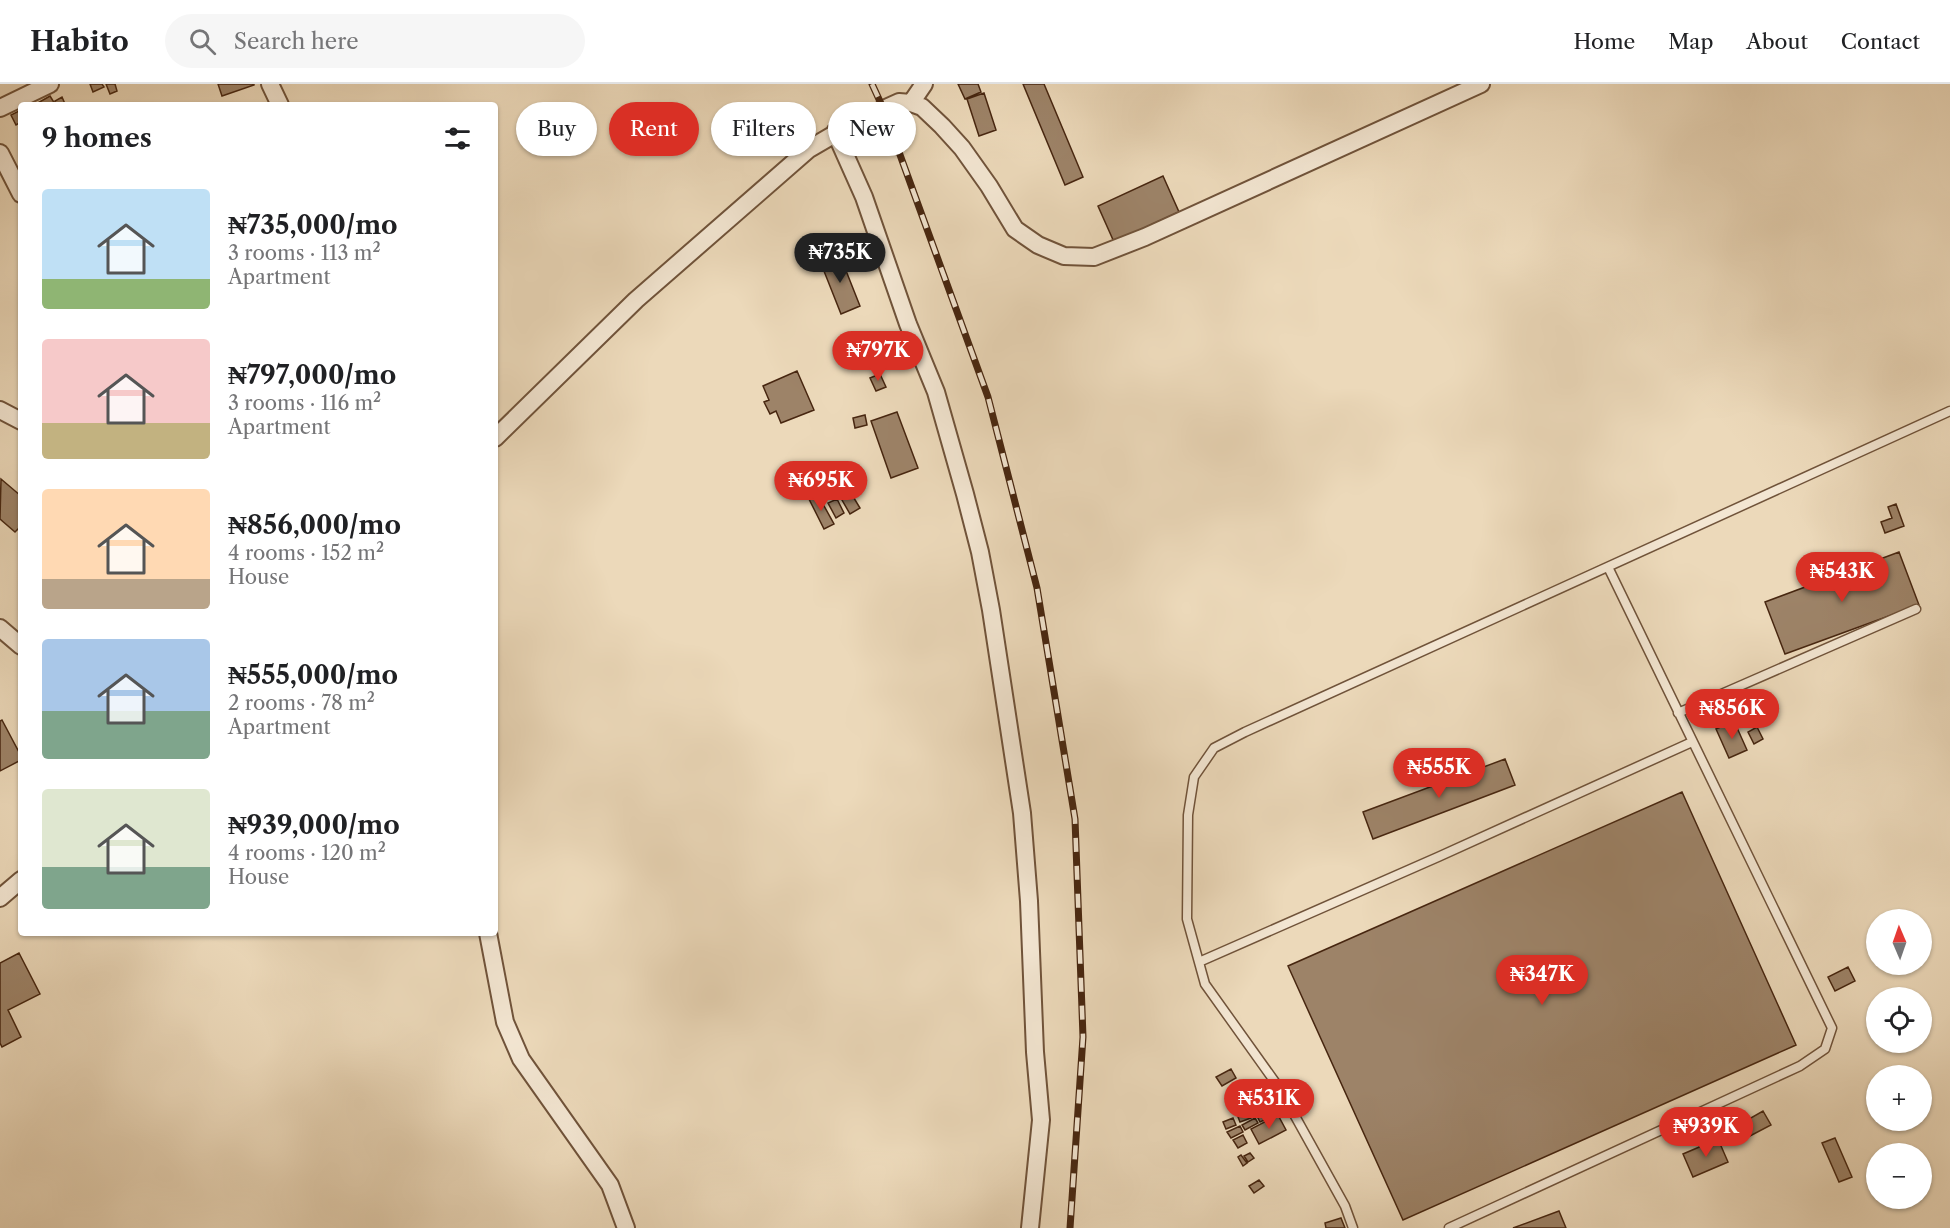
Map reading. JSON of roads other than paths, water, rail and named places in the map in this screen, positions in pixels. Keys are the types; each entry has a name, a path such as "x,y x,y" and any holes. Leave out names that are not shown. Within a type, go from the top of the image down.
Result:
{"street":[{"path":"0,108 50,84"},
{"path":"270,84 279,102"},
{"path":"912,102 924,84"},
{"path":"916,105 922,107 962,148 1015,229 1038,245 1064,256 1094,257 1145,237 1481,84"},
{"path":"498,435 636,300 809,149 828,137"},
{"path":"0,153 18,188"},
{"path":"846,156 864,197 908,324 936,392 980,552 990,610 1022,813 1029,901 1035,1052 1041,1120 1030,1228"},
{"path":"0,410 18,419"},
{"path":"0,628 18,643"},
{"path":"0,898 18,883"},
{"path":"489,936 505,1022 521,1059 610,1185 626,1228"}],"lane":[{"path":"1353,1228 1346,1206 1280,1089 1205,984 1186,919 1188,815 1194,777 1214,748 1950,411"},
{"path":"1449,1228 1800,1066 1825,1049 1832,1028 1608,567"},
{"path":"1678,713 1916,609"},
{"path":"1199,962 1692,742"}],"railway":[{"path":"872,84 883,108 988,397 1037,588 1075,819 1083,1037 1070,1228"}]}
